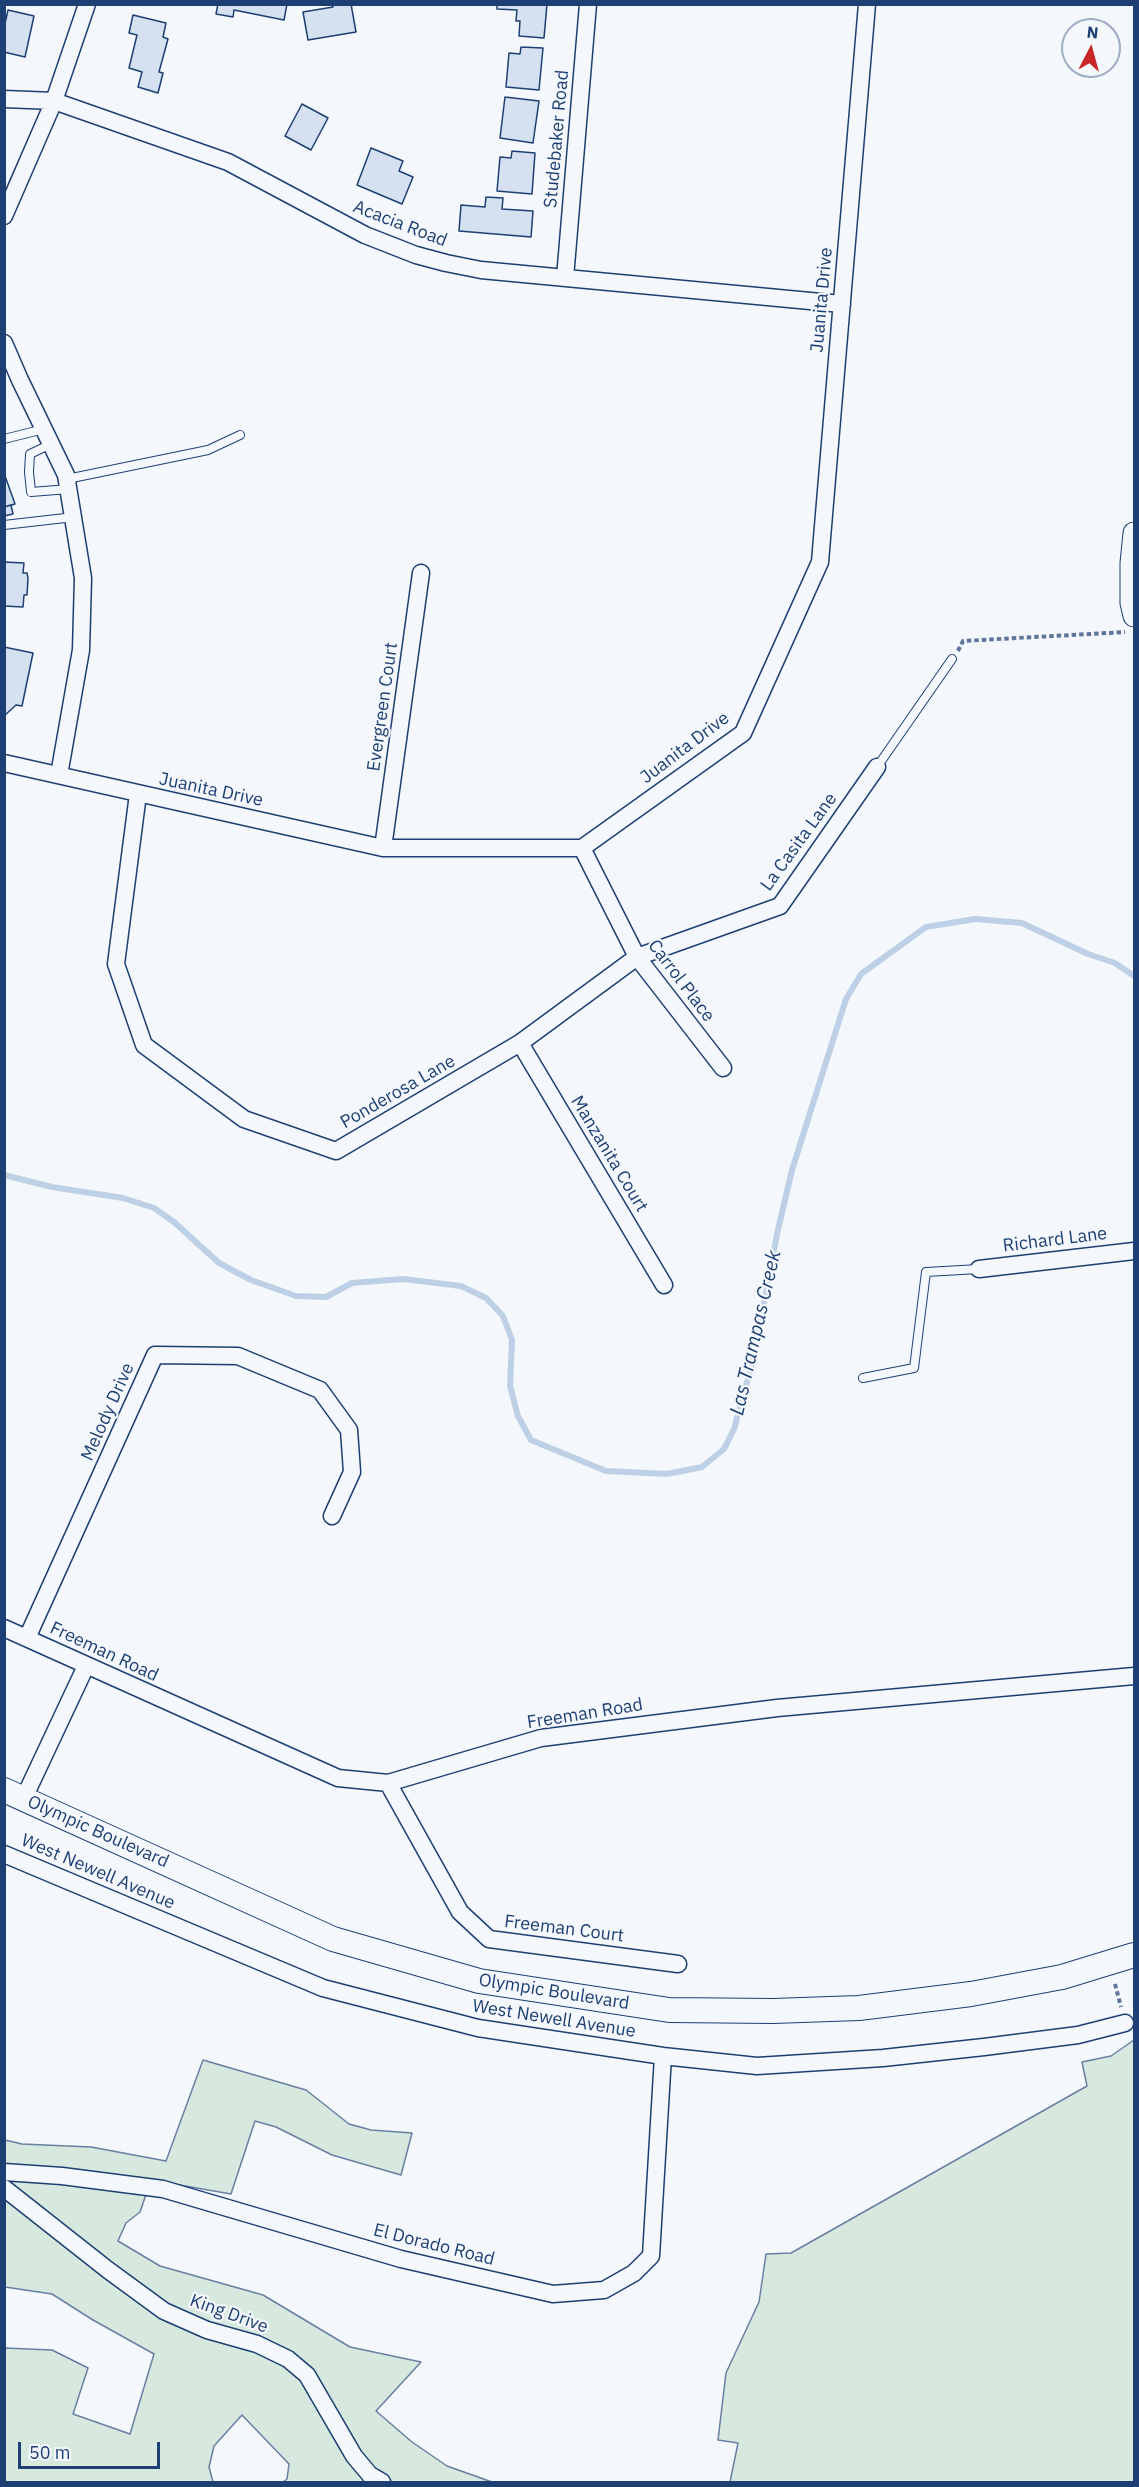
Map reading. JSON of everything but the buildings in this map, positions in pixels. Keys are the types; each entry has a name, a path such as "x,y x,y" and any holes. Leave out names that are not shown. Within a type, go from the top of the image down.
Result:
{"main road":[{"name":"Olympic Boulevard","path":"14,1794 333,1939 479,1981 669,2010 859,2008 971,1994 1062,1977 1134,1955"}],"street":[{"path":"4,216 54,101 87,4"},
{"name":"Studebaker Road","path":"565,278 588,4"},
{"name":"Juanita Drive","path":"4,764 383,848 582,848 743,733 820,562 867,4"},
{"name":"Acacia Road","path":"4,99 54,101 228,162 365,236 416,255 482,270 842,304"},
{"path":"4,343 68,484 83,578 81,650 59,775"},
{"path":"1134,533 1131,563 1131,603 1134,616"},
{"name":"Evergreen Court","path":"383,848 422,573"},
{"name":"La Casita Lane","path":"637,957 780,906 877,767"},
{"name":"Ponderosa Lane","path":"138,794 116,964 144,1045 244,1119 336,1151 520,1043 637,957"},
{"name":"Carrol Place","path":"582,848 637,957 723,1068"},
{"name":"Manzanita Court","path":"520,1043 664,1285"},
{"name":"Richard Lane","path":"980,1269 1134,1251"},
{"name":"Melody Drive","path":"27,1638 155,1355 238,1356 320,1390 349,1430 352,1472 332,1516"},
{"name":"Freeman Road","path":"4,1628 338,1778 388,1783 541,1738 777,1708 1134,1676"},
{"path":"14,1794 86,1666"},
{"name":"Freeman Court","path":"388,1783 460,1912 489,1939 678,1964"},
{"name":"West Newell Avenue","path":"5,1855 323,1988 478,2028 663,2056 757,2066 883,2058 1078,2035 1125,2023"},
{"name":"El Dorado Road","path":"4,2172 62,2175 163,2189 401,2259 553,2294 604,2289 634,2273 651,2256 663,2056"},
{"name":"King Drive","path":"4,2188 164,2311 207,2330 257,2344 288,2359 307,2375 354,2456 370,2475 382,2482"}],"lane":[{"path":"47,437 30,454 31,492 208,450 240,435"},
{"path":"4,439 47,437"},
{"path":"4,525 74,517"},
{"path":"877,767 952,659"},
{"path":"863,1378 914,1368 926,1272 980,1269"}],"path":[{"path":"952,659 963,641 1134,632"},
{"path":"1115,1984 1125,2023"}],"shaded area":[{"path":"1134,2040 1134,2482 730,2482 738,2443 718,2440 726,2373 759,2302 766,2254 791,2253 1087,2086 1082,2062 1111,2056"},
{"path":"203,2060 306,2090 349,2124 371,2130 412,2133 401,2175 332,2155 276,2127 255,2121 231,2194 151,2180 140,2212 126,2223 118,2241 160,2266 263,2295 350,2347 421,2362 376,2411 412,2442 447,2466 492,2482 283,2482 287,2479 289,2464 242,2415 214,2446 209,2467 213,2482 5,2482 5,2348 52,2350 88,2368 73,2414 130,2434 154,2354 52,2294 5,2287 5,2140 22,2144 91,2147 166,2161"}],"waterway":[{"name":"Las Trampas Creek","path":"4,1175 52,1187 123,1198 154,1208 174,1222 219,1263 251,1280 296,1296 326,1297 352,1283 403,1279 461,1286 486,1298 503,1316 512,1340 510,1386 518,1416 531,1440 606,1471 667,1474 702,1467 724,1449 734,1429 754,1357 777,1234 792,1170 846,999 861,974 926,927 975,919 1022,923 1088,954 1115,963 1134,976"}]}
